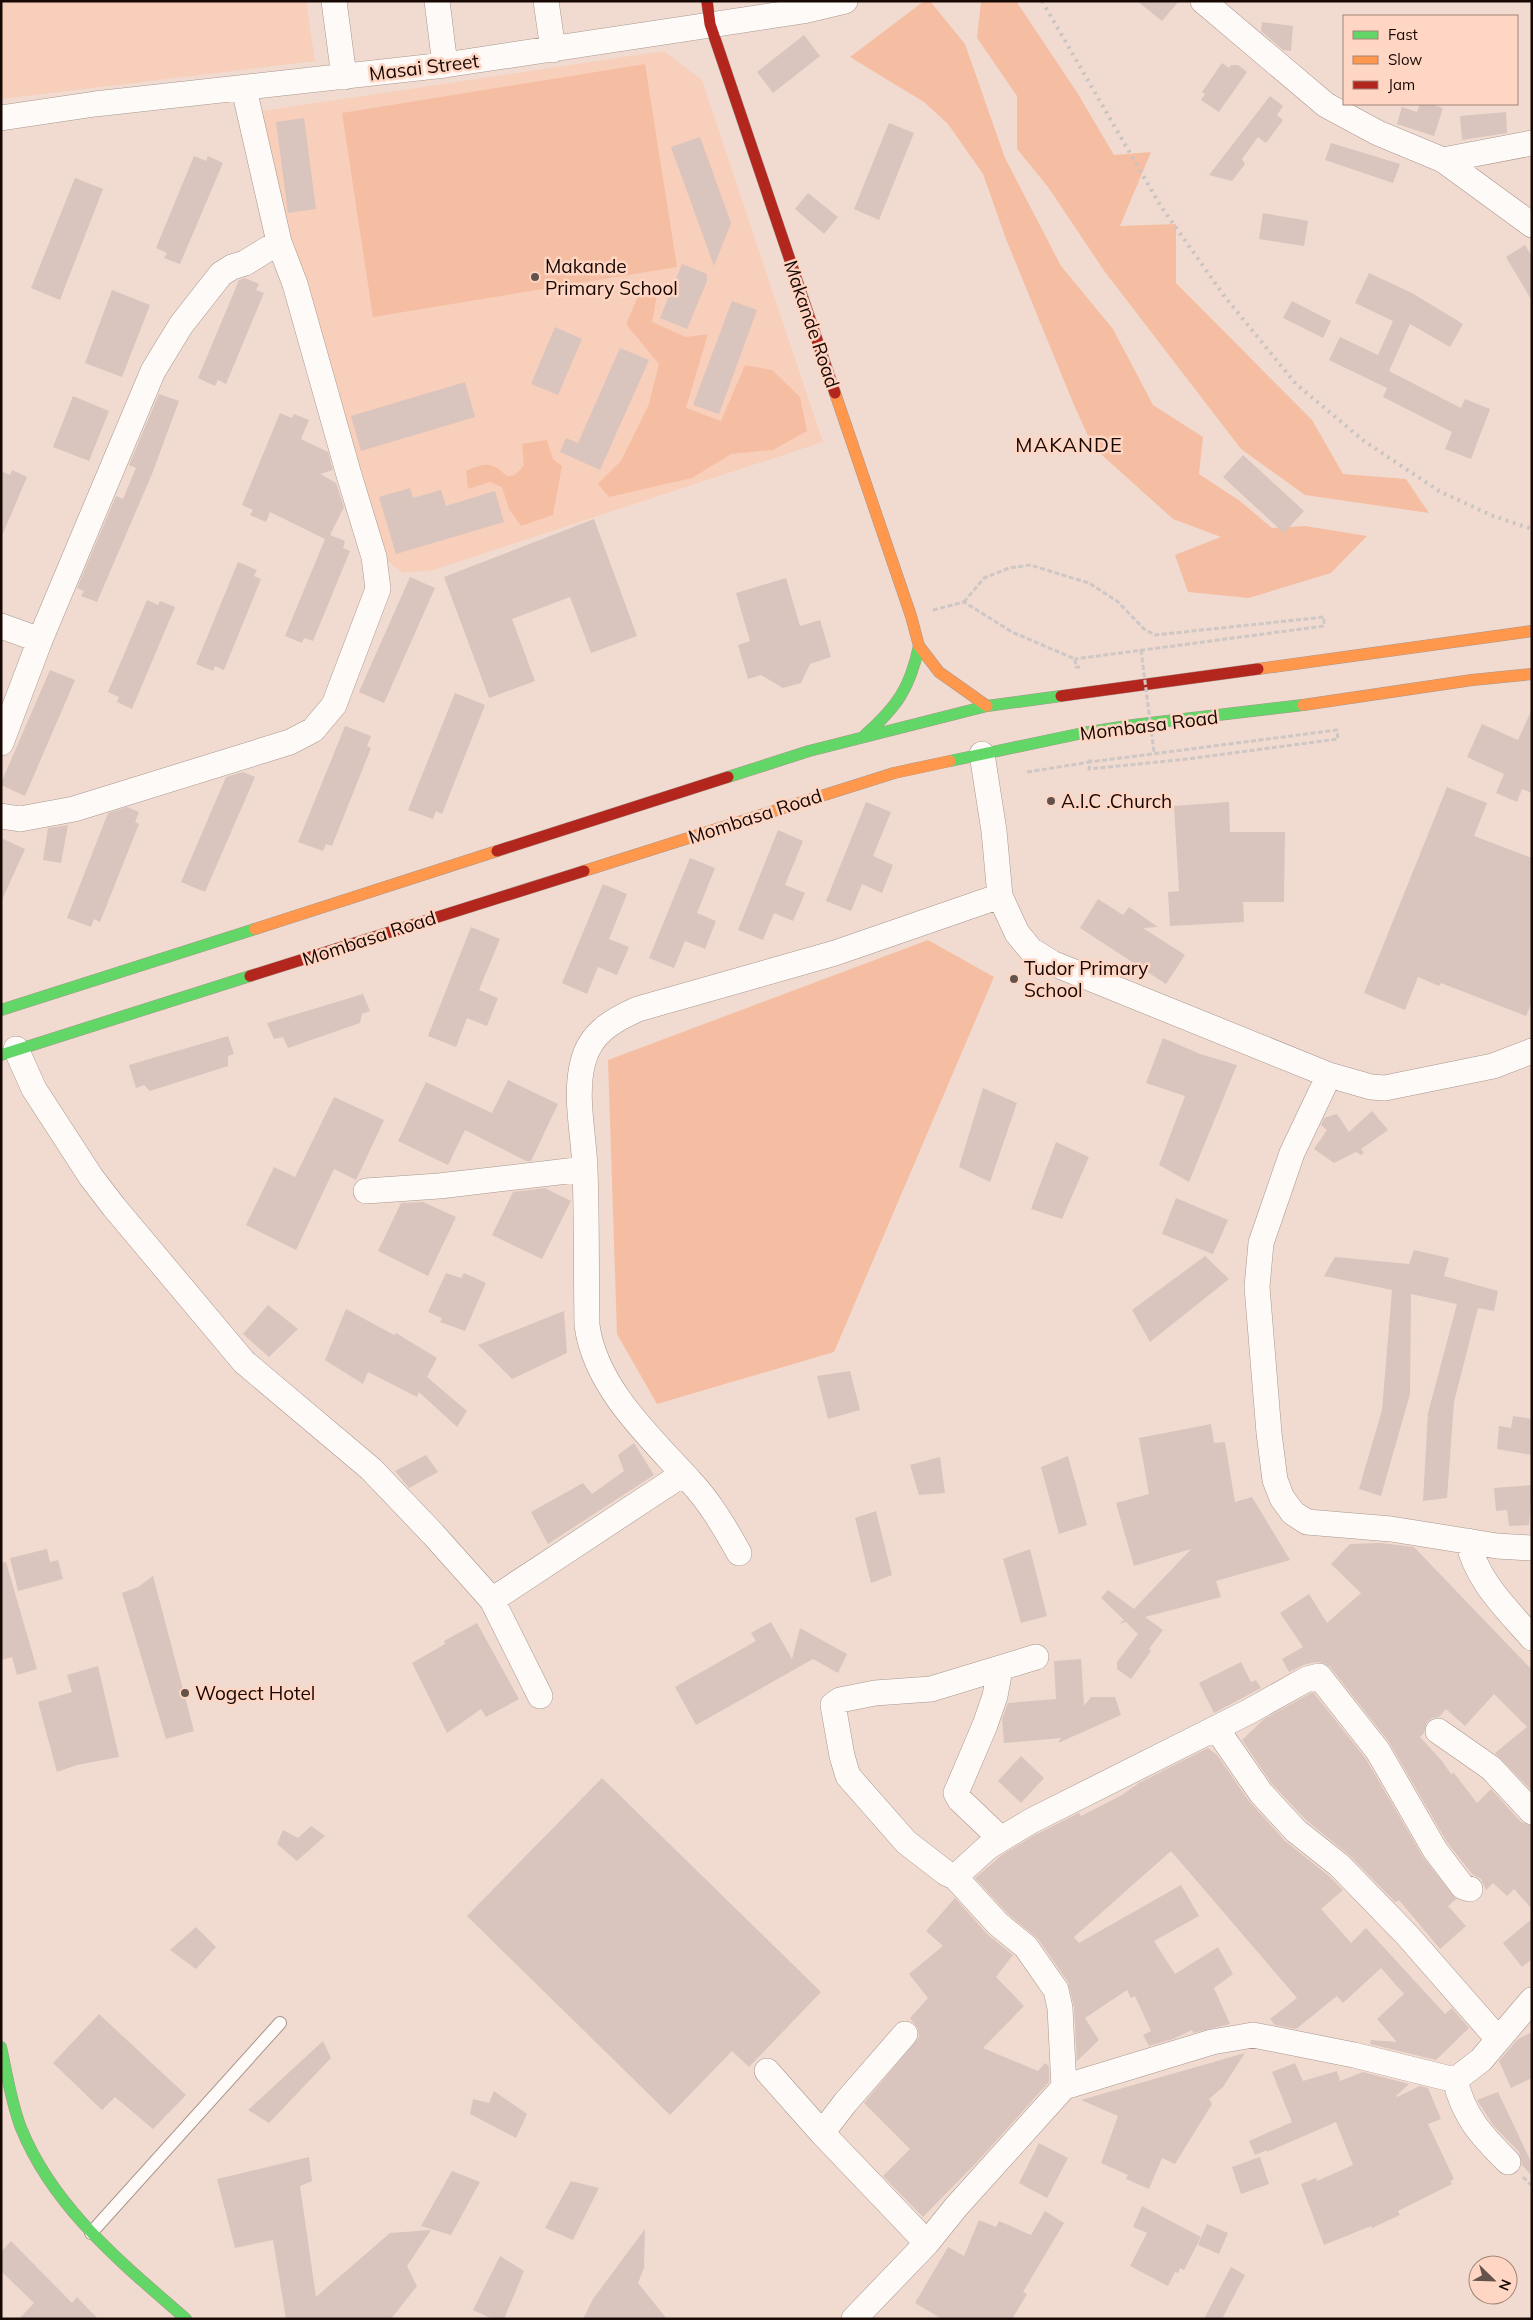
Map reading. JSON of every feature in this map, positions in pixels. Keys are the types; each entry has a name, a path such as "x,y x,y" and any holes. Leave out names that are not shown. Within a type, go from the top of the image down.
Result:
{"main road":[{"name":"Makande Road","path":"709,13 911,616 919,646 939,672 987,706"},
{"path":"1,1010 809,750 865,736 987,706 1532,631"},
{"name":"Makande Road","path":"865,736 893,710 904,694 914,675 919,646"},
{"name":"Mombasa Road","path":"9,1052 894,773 1083,733 1133,725 1272,710 1472,680 1532,674"},
{"path":"1,2047 13,2103 30,2149 45,2178 63,2204 91,2233 186,2319"}],"street":[{"path":"334,1 344,77"},
{"path":"437,1 444,65"},
{"path":"546,1 553,50"},
{"name":"Masai Street","path":"1,118 95,104 244,89 553,50 709,13 803,11 845,1"},
{"path":"1203,1 1326,105 1378,133 1443,160 1532,225"},
{"path":"1,816 20,819 74,808 290,742 313,730 334,704 378,589 374,557 295,284 279,242 244,89"},
{"path":"1443,160 1531,143 1532,148"},
{"path":"1,743 40,640 153,371 180,325 221,274 232,267 245,263 279,242"},
{"path":"1,626 40,640"},
{"path":"982,754 1000,896 1016,934 1031,950 1052,963 1328,1076 1371,1087 1385,1088 1493,1066 1532,1051"},
{"path":"739,1553 710,1505 641,1429 601,1370 591,1351 587,1325 585,1169 580,1090 583,1062 596,1036 613,1020 638,1008 835,953 1000,896"},
{"path":"9,1052 91,1177 244,1362 371,1469 492,1600 540,1696"},
{"path":"1328,1076 1292,1153 1261,1243 1256,1287 1269,1433 1275,1480 1282,1498 1293,1513 1307,1522 1391,1529 1497,1546 1532,1548"},
{"path":"366,1191 430,1187 585,1169"},
{"path":"492,1600 683,1474"},
{"path":"1468,1541 1471,1556 1482,1579 1532,1638"},
{"path":"1036,1657 931,1689 875,1693 840,1700 833,1705 842,1756 848,1776 906,1842 946,1873 956,1877 998,1924 1026,1947 1056,1990 1060,2008 1064,2087"},
{"path":"1000,1669 995,1696 986,1725 956,1793 960,1800 1000,1839"},
{"path":"956,1877 988,1847 1031,1821 1216,1728 1307,1679 1320,1676 1383,1758 1403,1792 1412,1813 1435,1850 1463,1887 1470,1889"},
{"path":"1216,1728 1261,1793 1296,1831 1339,1865 1407,1935 1498,2039"},
{"path":"1438,1730 1491,1768 1532,1812"},
{"path":"1455,2080 1481,2060 1532,2000"},
{"path":"822,2133 855,2091 905,2034"},
{"path":"854,2319 927,2243 1064,2087 1212,2042 1253,2035 1354,2055 1455,2080"},
{"path":"768,2071 822,2133 927,2243"},
{"path":"1455,2080 1465,2111 1476,2129 1508,2162"}],"lane":[{"path":"91,2233 280,2023"}],"path":[{"path":"911,616 964,602 984,578 1009,568 1030,565 1090,583 1117,601 1144,629 1155,635 1324,617 1324,626 1075,659 1012,632 964,602"},
{"path":"1141,650 1154,752"},
{"path":"1140,660 1150,658"},
{"path":"1075,659 1076,667 1086,666"},
{"path":"1024,772 1154,752 1337,730 1338,739 1187,759 1089,769 1090,762"}],"shaded area":[{"path":"1,1 306,1 315,61 1,99"},
{"path":"924,1 930,1 965,44 1005,158 1061,266 1113,329 1153,405 1203,437 1199,474 1240,501 1272,528 1305,526 1367,536 1331,573 1249,598 1188,592 1175,555 1221,537 1173,519 1093,447 1006,239 983,174 948,124 924,102 850,57"},
{"path":"981,1 1016,1 1078,94 1114,155 1151,152 1120,226 1176,224 1176,283 1312,420 1343,474 1406,479 1429,513 1305,495 1241,449 1105,272 1048,187 1017,149 1017,96 977,38"},
{"name":"Makande Primary School","path":"664,51 702,80 823,442 433,570 403,573 386,560 255,112"},
{"path":"645,64 677,267 373,317 342,113"},
{"path":"640,292 657,295 652,322 686,337 708,334 686,408 721,421 745,365 772,370 800,397 807,431 773,450 731,454 692,478 609,497 598,484 621,461 649,404 659,364 626,324"},
{"path":"547,440 553,459 562,466 553,515 521,526 509,509 502,487 490,482 468,489 466,471 478,466 488,465 507,476 515,475 524,465 522,444"},
{"path":"928,940 994,977 834,1352 657,1404 617,1334 608,1060"}],"building":[{"path":"1137,1 1179,1 1162,21"},
{"path":"1262,22 1293,26 1291,51 1283,50 1261,31"},
{"path":"804,35 820,56 773,93 757,72"},
{"path":"1222,63 1229,68 1231,65 1238,65 1247,72 1219,112 1201,100 1205,94 1202,92"},
{"path":"1270,96 1283,106 1277,115 1283,120 1266,143 1258,137 1242,159 1245,164 1232,181 1209,175"},
{"path":"1420,105 1433,105 1443,108 1434,136 1397,124 1402,107 1417,112"},
{"path":"1506,112 1507,133 1462,140 1460,116"},
{"path":"304,118 316,209 288,213 276,122"},
{"path":"889,123 914,133 879,220 854,209"},
{"path":"700,137 731,223 714,266 671,147"},
{"path":"1331,143 1400,164 1393,183 1325,160"},
{"path":"194,156 206,161 208,156 223,163 180,264 164,258 167,253 156,248"},
{"path":"75,178 103,189 60,300 31,288"},
{"path":"808,193 838,217 824,234 795,209"},
{"path":"1263,213 1308,221 1304,246 1259,239"},
{"path":"1525,245 1532,257 1532,301 1506,257"},
{"path":"682,264 707,274 707,281 687,329 660,318"},
{"path":"1369,273 1412,293 1463,324 1450,347 1410,324 1389,371 1461,408 1465,399 1490,409 1471,459 1445,449 1452,432 1383,397 1387,388 1329,360 1340,337 1378,355 1393,321 1355,303"},
{"path":"245,278 259,284 256,290 264,293 226,384 218,380 215,386 198,378 239,280"},
{"path":"112,290 150,305 122,377 85,363"},
{"path":"732,301 757,310 719,414 693,405"},
{"path":"1292,301 1331,321 1323,338 1283,318"},
{"path":"555,327 582,339 558,395 531,384"},
{"path":"620,348 649,360 600,470 560,452 566,438 578,443"},
{"path":"465,382 475,417 361,451 351,416"},
{"path":"159,394 179,401 152,474 97,602 81,596 84,591 77,588 116,496 123,499 136,468 129,465"},
{"path":"73,396 109,411 89,461 53,447"},
{"path":"280,413 292,418 294,414 309,420 301,439 328,452 333,470 320,474 336,483 344,507 330,535 345,541 343,548 350,551 313,641 304,638 302,643 285,636 325,539 270,512 266,522 250,515 253,510 242,505"},
{"path":"1243,455 1304,511 1284,533 1223,477"},
{"path":"12,470 27,477 1,538 1,471 10,475"},
{"path":"410,488 413,498 441,490 446,506 495,491 504,522 396,554 379,497"},
{"path":"594,519 637,636 591,653 570,597 512,619 535,681 489,698 444,577"},
{"path":"238,562 257,570 254,576 261,579 224,670 215,666 213,671 196,664"},
{"path":"410,577 435,588 384,703 359,692"},
{"path":"786,578 800,626 820,620 831,657 810,664 801,683 783,688 761,675 748,679 738,645 750,641 736,593"},
{"path":"147,600 158,605 160,601 175,607 132,709 117,702 119,697 108,692"},
{"path":"50,670 75,680 25,796 1,785 1,783"},
{"path":"455,693 485,705 442,814 436,811 433,819 408,810"},
{"path":"1532,709 1532,793 1522,789 1517,802 1496,793 1504,774 1467,757 1482,724 1518,740"},
{"path":"345,726 371,736 367,746 371,748 332,846 326,844 323,851 298,842"},
{"path":"243,772 255,777 205,892 181,882 226,777"},
{"path":"1447,787 1487,803 1474,836 1532,858 1532,1001 1526,1016 1441,983 1439,986 1418,977 1405,1010 1364,993"},
{"path":"866,802 891,812 873,856 893,865 882,893 862,884 851,911 826,901"},
{"path":"1229,802 1230,832 1285,832 1284,902 1243,902 1244,922 1170,926 1168,892 1179,891 1174,806"},
{"path":"127,807 139,812 135,822 139,824 100,922 94,919 91,927 67,918 108,813"},
{"path":"68,825 61,863 43,860 48,828"},
{"path":"778,830 803,841 785,885 805,893 793,921 774,913 763,940 738,930"},
{"path":"1,838 25,849 1,902"},
{"path":"690,858 715,868 697,913 716,921 705,949 685,941 674,968 649,958"},
{"path":"603,884 627,894 609,939 629,947 617,975 598,967 587,994 562,983"},
{"path":"1098,899 1123,915 1129,907 1158,927 1143,928 1185,955 1166,984 1080,928"},
{"path":"471,927 500,939 479,990 498,998 487,1026 467,1018 456,1047 428,1036"},
{"path":"363,994 370,1011 362,1014 360,1023 288,1048 283,1037 274,1039 267,1023"},
{"path":"228,1036 234,1054 228,1056 228,1066 150,1091 144,1085 136,1088 129,1065"},
{"path":"1163,1038 1200,1054 1237,1065 1189,1182 1159,1165 1185,1096 1146,1083"},
{"path":"508,1080 558,1104 531,1161 526,1161 465,1130 448,1165 398,1141 426,1082 492,1113"},
{"path":"983,1088 1017,1103 990,1182 959,1167"},
{"path":"334,1097 384,1120 356,1180 334,1169 296,1250 246,1225 274,1167 295,1177"},
{"path":"1372,1111 1388,1130 1361,1149 1364,1153 1361,1155 1356,1152 1334,1163 1314,1149 1327,1130 1321,1125 1324,1118 1337,1114 1349,1132"},
{"path":"1056,1142 1089,1157 1062,1219 1031,1209"},
{"path":"545,1188 571,1201 542,1259 492,1235 513,1192"},
{"path":"1176,1198 1228,1220 1213,1254 1162,1234"},
{"path":"423,1202 456,1217 428,1276 378,1251 401,1203"},
{"path":"1414,1250 1449,1258 1444,1276 1498,1291 1494,1311 1478,1308 1454,1402 1447,1498 1423,1501 1428,1413 1457,1304 1411,1294 1410,1394 1381,1496 1359,1489 1382,1410 1392,1290 1324,1276 1335,1257 1409,1264"},
{"path":"1205,1256 1229,1279 1150,1342 1132,1310"},
{"path":"446,1273 461,1278 464,1273 486,1283 465,1331 440,1322 442,1318 428,1312"},
{"path":"268,1305 298,1329 269,1357 243,1334"},
{"path":"346,1309 394,1335 396,1333 437,1358 427,1377 467,1411 457,1427 419,1392 417,1397 368,1372 363,1384 325,1360"},
{"path":"564,1311 567,1353 512,1379 478,1345"},
{"path":"850,1371 860,1410 828,1419 817,1376"},
{"path":"1513,1416 1532,1419 1532,1455 1497,1449 1499,1426 1511,1428"},
{"path":"1211,1424 1214,1443 1225,1442 1235,1502 1252,1497 1290,1560 1216,1581 1221,1597 1145,1617 1163,1630 1131,1679 1117,1669 1117,1662 1138,1634 1126,1622 1119,1624 1124,1620 1101,1598 1108,1590 1134,1609 1191,1549 1134,1566 1116,1503 1149,1494 1139,1438"},
{"path":"634,1443 654,1475 548,1544 531,1512 583,1483 592,1494 624,1471 618,1455"},
{"path":"426,1455 438,1472 409,1488 395,1471"},
{"path":"1068,1456 1087,1525 1059,1534 1041,1467"},
{"path":"940,1457 945,1493 919,1495 910,1465"},
{"path":"1532,1485 1529,1525 1509,1526 1507,1510 1496,1511 1494,1488"},
{"path":"876,1511 892,1575 871,1583 855,1518"},
{"path":"1381,1543 1414,1547 1532,1670 1532,1791 1495,1753 1527,1727 1494,1694 1465,1726 1446,1709 1439,1717 1432,1718 1427,1722 1424,1733 1420,1737 1451,1774 1454,1773 1477,1803 1491,1789 1521,1822 1532,1826 1532,1909 1514,1889 1507,1896 1493,1883 1486,1890 1481,1879 1472,1874 1447,1842 1389,1742 1330,1667 1324,1663 1316,1662 1303,1665 1289,1672 1282,1659 1303,1647 1280,1613 1309,1594 1327,1623 1361,1593 1331,1564 1350,1544"},
{"path":"47,1549 50,1562 58,1560 63,1579 18,1591 10,1558"},
{"path":"1030,1549 1047,1616 1021,1623 1003,1559"},
{"path":"6,1562 37,1669 17,1675 12,1657 1,1660 1,1563"},
{"path":"153,1576 194,1731 166,1739 122,1593 138,1587"},
{"path":"771,1622 792,1659 800,1628 847,1654 838,1673 813,1659 696,1725 675,1687 756,1641 751,1633"},
{"path":"477,1623 519,1699 486,1717 481,1709 447,1733 412,1663 445,1644 444,1641"},
{"path":"1081,1659 1084,1706 1091,1697 1115,1697 1121,1715 1058,1743 1061,1738 1004,1743 1002,1719 1008,1703 1056,1699 1054,1661"},
{"path":"1241,1662 1251,1682 1256,1680 1261,1688 1214,1713 1199,1683"},
{"path":"98,1666 119,1757 77,1765 57,1772 38,1702 72,1692 67,1675"},
{"path":"1313,1692 1366,1759 1423,1857 1456,1899 1448,1906 1466,1926 1440,1949 1399,1900 1395,1902 1349,1855 1306,1820 1272,1784 1242,1740 1264,1719"},
{"path":"1208,1748 1217,1755 1249,1801 1285,1841 1329,1876 1343,1890 1321,1909 1351,1943 1366,1928 1445,2014 1452,2008 1469,2028 1436,2060 1370,2044 1371,2040 1397,2042 1377,2019 1404,1994 1381,1968 1343,2003 1337,1996 1296,2029 1275,2025 1270,2019 1297,1998 1171,1851 1074,1937 1079,1943 1181,1885 1199,1916 1154,1941 1175,1974 1218,1947 1233,1974 1214,1988 1230,2024 1193,2033 1192,2030 1173,2039 1149,2046 1143,2035 1151,2031 1135,1996 1131,1998 1127,1990 1085,2018 1099,2040 1077,2061 1074,2007 1068,1982 1038,1939 1008,1914 975,1878 1002,1855 1033,1836 1079,1813 1081,1816 1122,1795 1139,1783"},
{"path":"1021,1756 1044,1778 1021,1803 998,1781"},
{"path":"602,1778 821,1992 749,2067 732,2051 670,2115 467,1916"},
{"path":"311,1826 325,1836 297,1861 277,1844 283,1830 298,1838"},
{"path":"955,1898 987,1934 1013,1955 996,1977 1024,2006 983,2048 1038,2071 1045,2063 1049,2066 1049,2082 977,2162 923,2217 883,2176 910,2149 864,2103 919,2037 918,2029 910,2018 928,1998 909,1974 943,1946 926,1931"},
{"path":"1532,1919 1532,1959 1522,1967 1503,1943"},
{"path":"196,1927 216,1947 196,1969 170,1950"},
{"path":"99,2014 186,2095 153,2129 115,2097 102,2110 53,2063"},
{"path":"1532,2032 1532,2078 1511,2088 1499,2061 1518,2039"},
{"path":"323,2041 331,2058 269,2123 248,2110"},
{"path":"1245,2053 1223,2087 1209,2099 1212,2104 1175,2164 1162,2158 1149,2189 1126,2179 1128,2175 1101,2163 1118,2116 1081,2100"},
{"path":"1295,2063 1303,2081 1337,2071 1340,2081 1363,2072 1409,2084 1397,2097 1420,2086 1428,2088 1441,2119 1428,2124 1454,2179 1450,2181 1452,2184 1398,2211 1400,2215 1372,2228 1371,2226 1324,2245 1301,2184 1316,2178 1317,2181 1353,2165 1336,2122 1267,2152 1267,2150 1255,2155 1249,2141 1292,2122 1272,2072"},
{"path":"494,2091 527,2114 516,2138 470,2114 473,2099 489,2103"},
{"path":"1498,2092 1532,2164 1532,2176 1522,2165 1519,2152 1493,2125 1477,2100"},
{"path":"1039,2143 1068,2158 1047,2198 1019,2183"},
{"path":"309,2157 312,2181 300,2186 316,2297 390,2233 431,2230 407,2266 417,2286 391,2319 286,2319 273,2240 235,2248 217,2179"},
{"path":"1260,2157 1269,2184 1241,2194 1232,2167"},
{"path":"452,2171 480,2182 451,2235 421,2226"},
{"path":"571,2181 599,2188 573,2240 545,2228"},
{"path":"1142,2206 1201,2237 1184,2270 1180,2268 1178,2273 1175,2272 1168,2286 1130,2266 1147,2233 1133,2227"},
{"path":"1045,2211 1064,2223 1023,2292 1027,2294 1012,2319 942,2319 915,2303 948,2247 964,2256 979,2220 996,2227 999,2221 1031,2235"},
{"path":"1207,2224 1228,2233 1219,2254 1198,2245"},
{"path":"645,2229 644,2268 638,2283 667,2319 583,2319 593,2299"},
{"path":"11,2241 72,2303 77,2297 98,2319 19,2319 34,2303 1,2271 1,2252"},
{"path":"500,2256 524,2271 504,2319 493,2319 473,2310"},
{"path":"1231,2267 1245,2275 1222,2319 1204,2319"}],"railway":[{"path":"1042,1 1160,205 1225,297 1296,384 1364,441 1439,491 1493,516 1532,529"}],"traffic: fast":[{"path":"865,735 886,715 901,696 911,674 919,646"},
{"path":"728,777 809,751 987,706 1061,696"},
{"path":"950,761 1083,733 1133,725 1303,705"},
{"path":"1,1010 255,929"},
{"path":"1,1055 250,976"},
{"path":"1,2047 12,2098 21,2128 35,2157 52,2184 92,2233 186,2319"}],"traffic: slow":[{"path":"835,393 911,616 919,646 939,672 987,706"},
{"path":"1258,669 1532,631"},
{"path":"1303,705 1472,680 1532,674"},
{"path":"584,871 894,773 950,761"},
{"path":"255,929 497,851"}],"traffic: jam":[{"path":"707,1 710,24 835,393"},
{"path":"1061,696 1258,669"},
{"path":"497,851 728,777"},
{"path":"250,976 584,871"}],"place":[{"name":"Makande Primary School","path":"535,277"},
{"name":"A.I.C .Church","path":"1051,801"},
{"name":"Tudor Primary School","path":"1014,979"},
{"name":"Wogect Hotel","path":"185,1693"}],"district":[{"name":"MAKANDE","path":"1069,444"}]}
